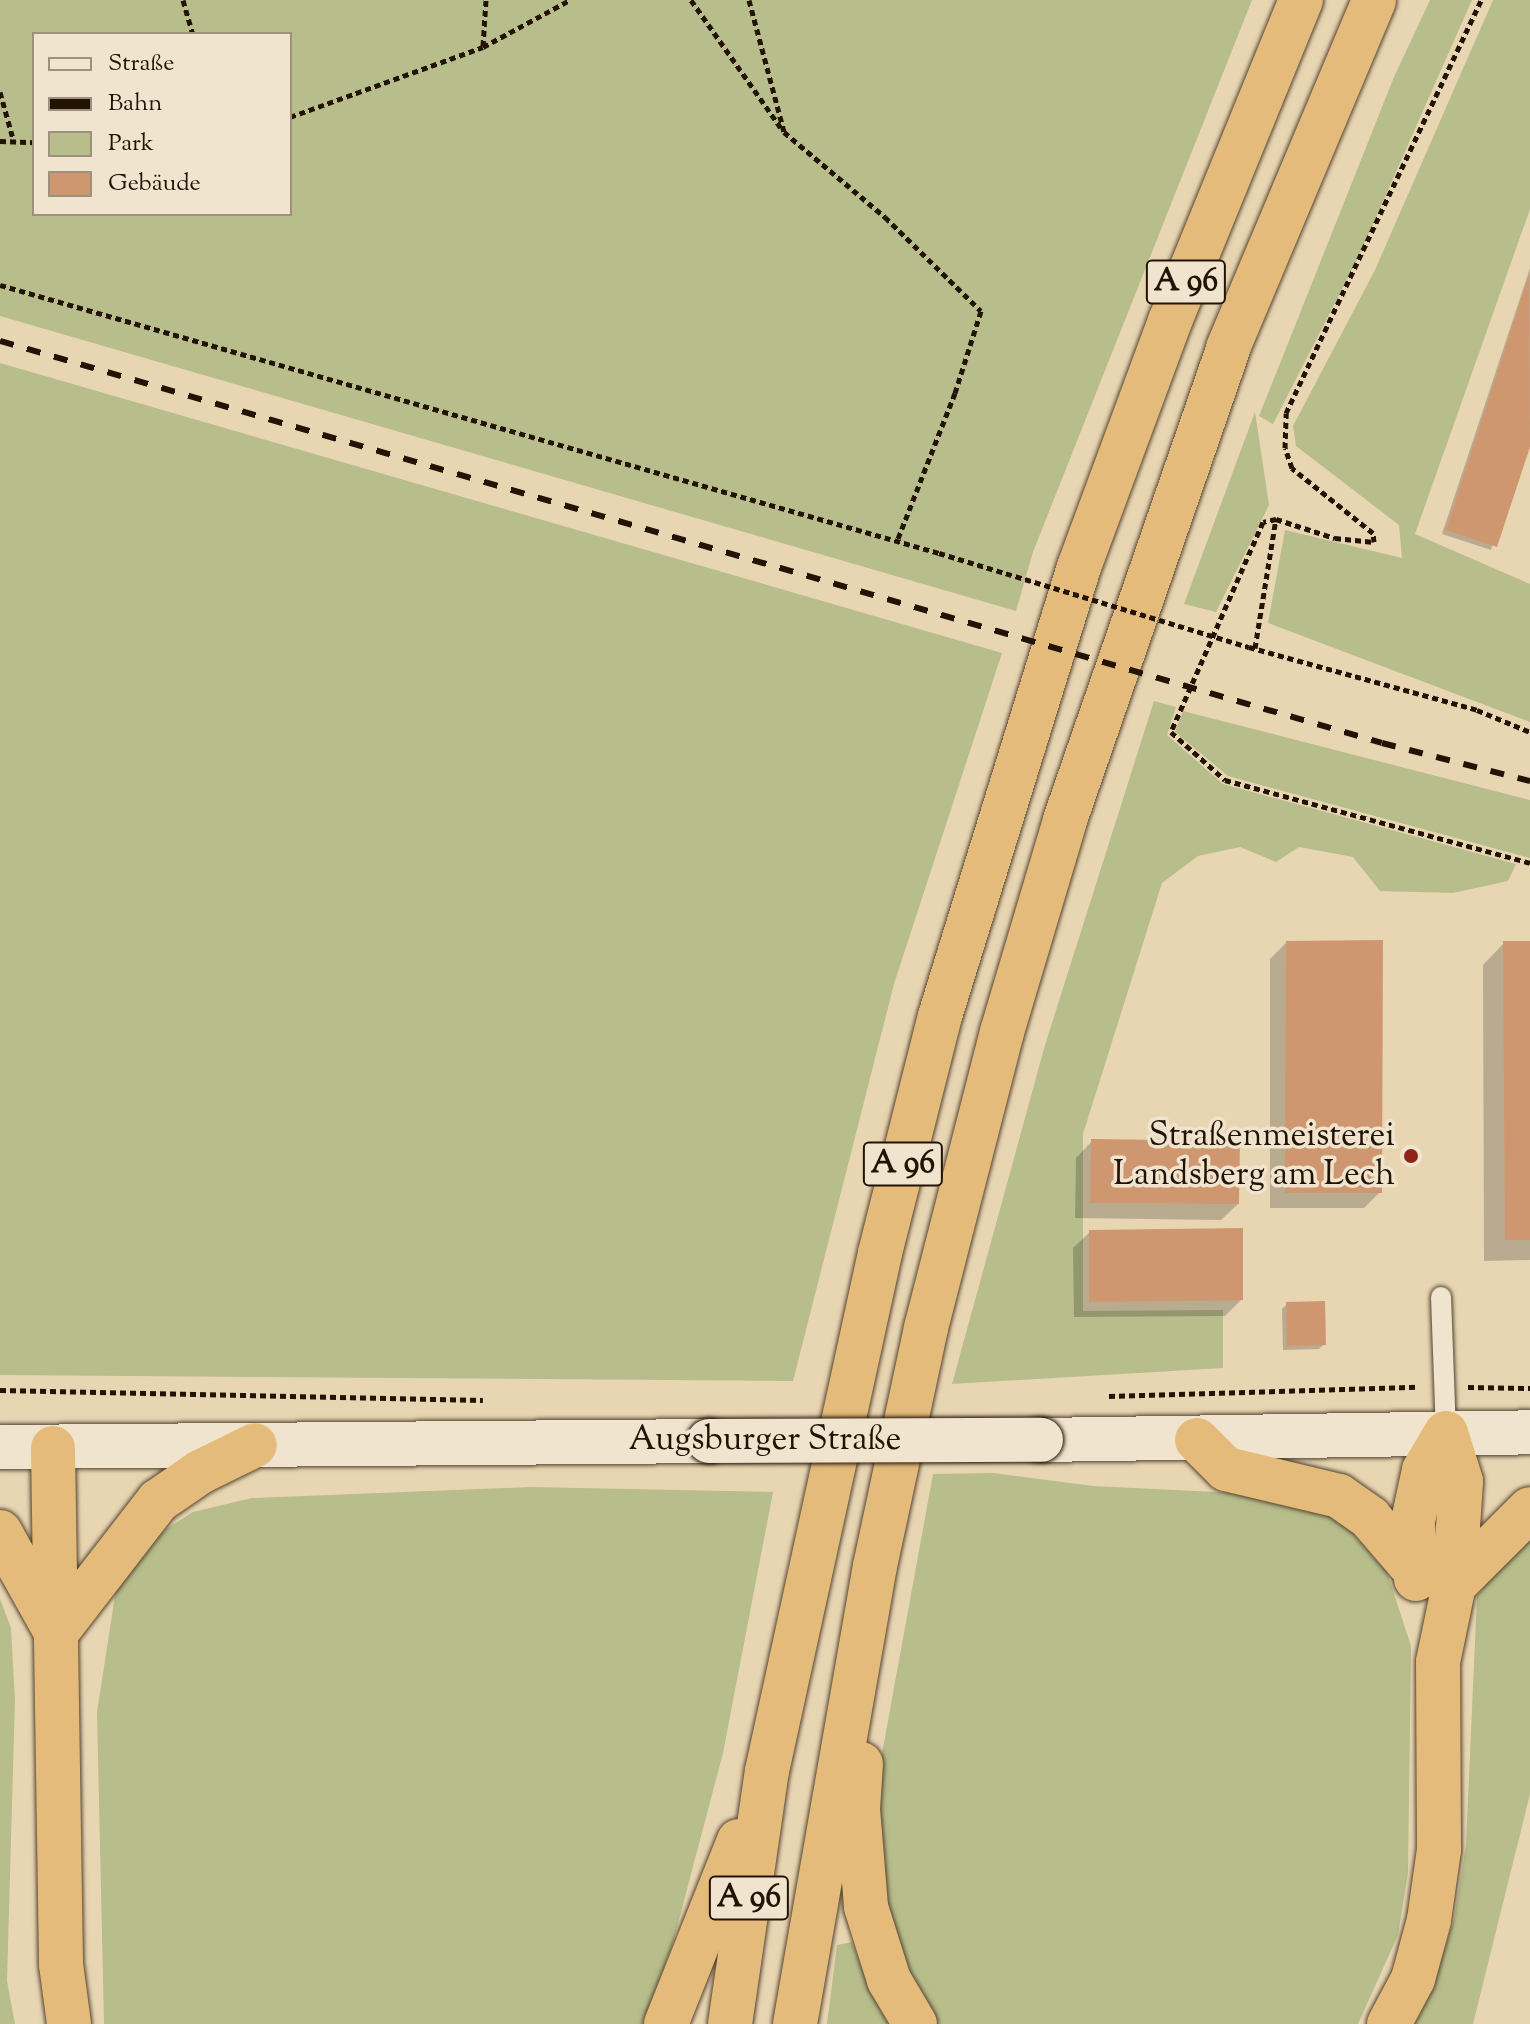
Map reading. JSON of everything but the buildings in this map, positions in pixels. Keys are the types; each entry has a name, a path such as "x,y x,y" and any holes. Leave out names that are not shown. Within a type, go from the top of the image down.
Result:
{"highway":[{"name":"A 96","path":"730,2024 767,1771 880,1253 940,1016 1002,803 1079,567 1170,321 1301,0"},
{"name":"A 96","path":"795,2024 875,1566 940,1269 1065,820 1228,348 1374,0"},
{"path":"1438,1662 1413,1568 1413,1521 1424,1470 1446,1433"},
{"path":"1389,2024 1413,1979 1437,1864 1438,1662 1454,1585 1461,1481 1446,1433"},
{"path":"1197,1440 1226,1469 1339,1496 1370,1518 1413,1568"},
{"path":"56,1633 158,1501 200,1472 255,1445"},
{"path":"53,1448 61,1964 69,2024"},
{"path":"1454,1585 1530,1509"},
{"path":"0,1532 56,1633"},
{"path":"875,1566 858,1809 866,1907 889,1980 915,2024"},
{"path":"666,2024 767,1771"}],"main road":[{"name":"Augsburger Straße","path":"0,1447 1197,1440 1530,1432"}],"lane":[{"path":"1441,1297 1446,1433"}],"path":[{"path":"183,0 192,32"},
{"path":"483,47 486,0"},
{"path":"292,116 483,47 570,0"},
{"path":"691,0 784,132 885,217 981,311 955,393 897,541"},
{"path":"749,0 784,132"},
{"path":"1481,0 1286,413 1285,448 1292,468 1373,533 1374,542 1335,538 1276,519 1263,522 1171,732 1225,780 1530,863"},
{"path":"0,92 14,142"},
{"path":"0,141 32,142"},
{"path":"0,285 939,553 1252,648 1477,710 1530,732"},
{"path":"1252,648 1276,519"},
{"path":"1102,1397 1445,1386 1530,1388"},
{"path":"0,1390 493,1401"}],"green space":[{"path":"0,0 1252,0 1033,552 1016,611 0,316"},
{"path":"1430,0 1472,0 1358,258 1273,424 1259,416 1394,77"},
{"path":"1493,0 1530,0 1530,209 1415,534 1530,584 1530,722 1268,623 1285,530 1402,558 1399,525 1296,446 1293,426 1375,270"},
{"path":"0,363 1002,653 894,984 793,1381 0,1375"},
{"path":"1255,412 1269,505 1216,612 1184,604"},
{"path":"1154,701 1176,707 1167,735 1223,784 1516,864 1508,881 1453,893 1380,891 1353,857 1299,847 1276,862 1240,847 1198,856 1162,883 1083,1134 1083,1311 1223,1310 1223,1368 952,1384 1045,1045"},
{"path":"1183,711 1530,800 1530,858 1228,776 1175,732"},
{"path":"993,1473 1093,1486 1297,1496 1330,1508 1387,1572 1411,1646 1408,1873 1398,1935 1358,2024 932,2024 901,1973 871,1814 933,1474"},
{"path":"531,1487 773,1492 723,1753 672,1946 643,2024 104,2024 97,1712 117,1583 155,1536 193,1512 252,1498"},
{"path":"1530,1525 1530,1794 1473,2024 1409,2024 1435,1977 1454,1920 1466,1845 1477,1596"},
{"path":"0,1599 11,1628 15,1700 7,1981 15,2024 0,2024"},
{"path":"852,1942 871,1993 889,2024 827,2024 837,1945"}],"railway":[{"path":"0,341 1382,743 1530,781"}],"place":[{"name":"Straßenmeisterei Landsberg am Lech","path":"1411,1156"}]}
